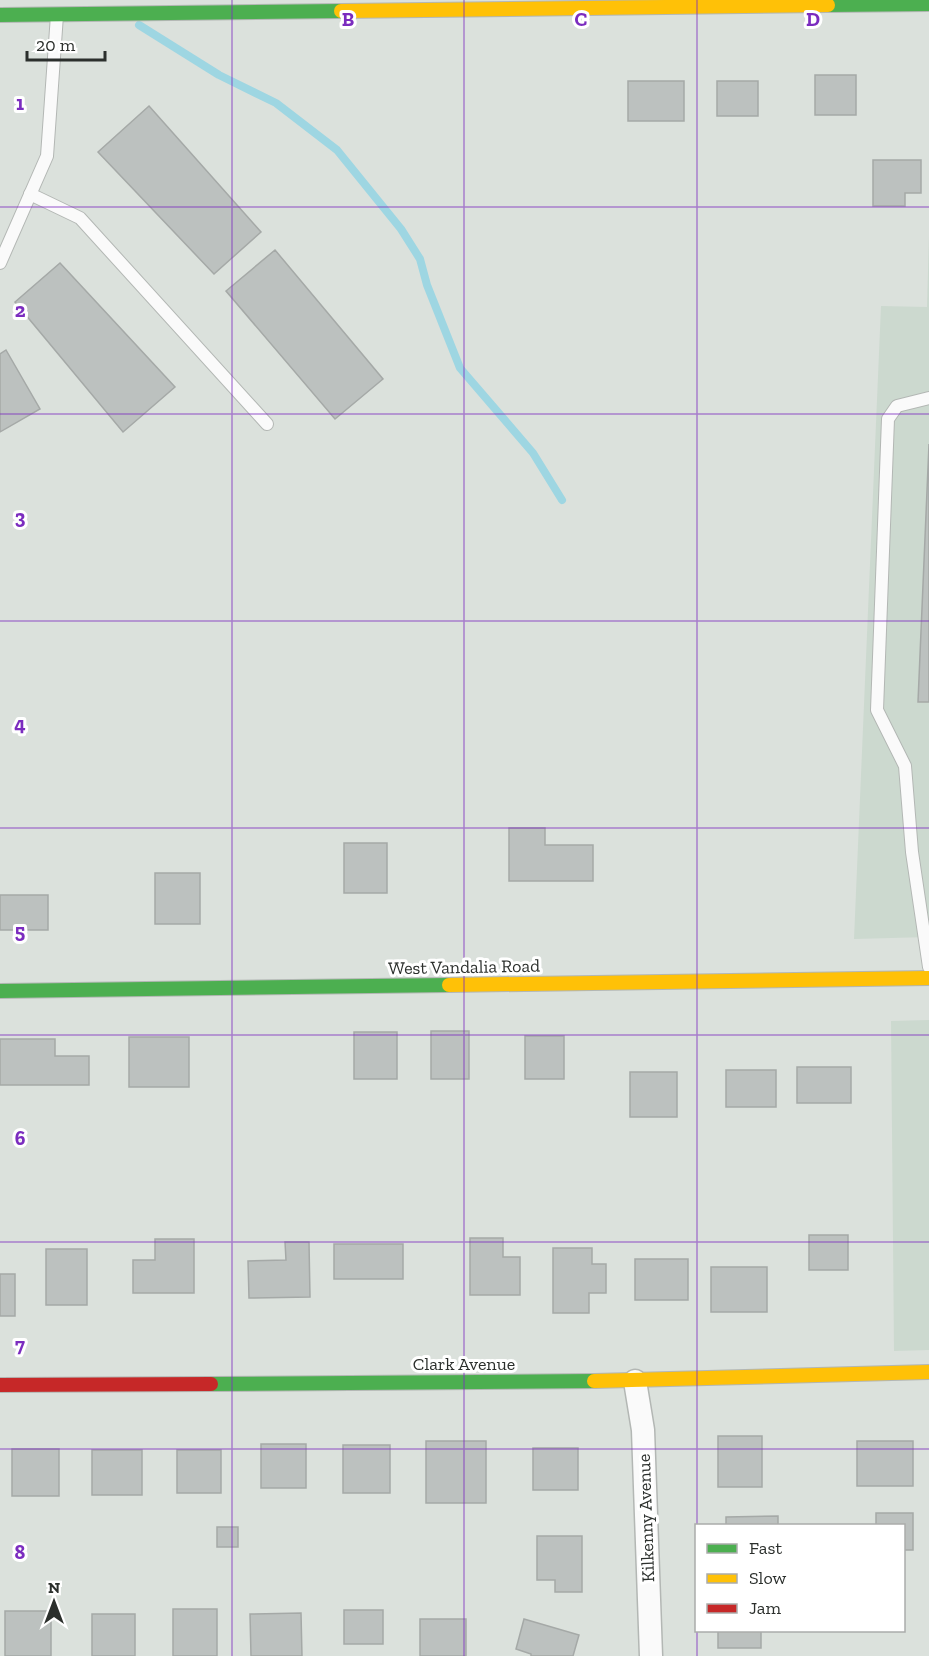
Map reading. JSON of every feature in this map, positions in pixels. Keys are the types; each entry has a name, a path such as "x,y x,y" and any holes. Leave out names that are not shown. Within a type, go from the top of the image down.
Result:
{"street":[{"path":"0,15 929,4"},
{"name":"West Vandalia Road","path":"0,991 929,978"},
{"name":"Clark Avenue","path":"0,1385 635,1381 929,1372"},
{"name":"Kilkenny Avenue","path":"635,1381 643,1430 651,1656"}],"lane":[{"path":"0,262 47,156 58,14"},
{"path":"30,194 80,218 267,424"},
{"path":"929,398 897,406 888,419 877,710 905,766 912,852 929,966"}],"shaded area":[{"path":"929,236 929,937 854,939 881,306 927,307"},
{"path":"929,1020 929,1350 894,1351 891,1021"}],"building":[{"path":"815,75 856,75 856,115 815,115"},
{"path":"628,81 684,81 684,121 628,121"},
{"path":"717,81 758,81 758,116 717,116"},
{"path":"149,106 261,232 214,274 98,152"},
{"path":"873,160 921,160 921,193 905,193 905,206 873,206"},
{"path":"275,250 383,379 335,419 226,291"},
{"path":"60,263 175,387 123,432 15,302"},
{"path":"6,350 40,409 0,432 0,354"},
{"path":"929,444 929,702 918,702"},
{"path":"509,828 545,828 545,845 593,845 593,881 509,881"},
{"path":"344,843 387,843 387,893 344,893"},
{"path":"155,873 200,873 200,924 155,924"},
{"path":"0,895 48,895 48,930 0,930"},
{"path":"431,1031 469,1031 469,1079 431,1079"},
{"path":"354,1032 397,1032 397,1079 354,1079"},
{"path":"525,1036 564,1036 564,1079 525,1079"},
{"path":"129,1037 189,1037 189,1087 129,1087"},
{"path":"0,1039 55,1039 55,1056 89,1056 89,1085 0,1085"},
{"path":"797,1067 851,1067 851,1103 797,1103"},
{"path":"726,1070 776,1070 776,1107 726,1107"},
{"path":"630,1072 677,1072 677,1117 630,1117"},
{"path":"809,1235 848,1235 848,1270 809,1270"},
{"path":"470,1238 503,1238 503,1257 520,1257 520,1295 470,1295"},
{"path":"155,1239 194,1239 194,1293 133,1293 133,1260 155,1260"},
{"path":"285,1242 309,1242 310,1297 249,1298 248,1261 286,1260"},
{"path":"334,1244 403,1244 403,1279 334,1279"},
{"path":"553,1248 592,1248 592,1264 606,1264 606,1293 589,1293 589,1313 553,1313"},
{"path":"46,1249 87,1249 87,1305 46,1305"},
{"path":"635,1259 688,1259 688,1300 635,1300"},
{"path":"711,1267 767,1267 767,1312 711,1312"},
{"path":"0,1274 15,1274 15,1316 0,1316"},
{"path":"718,1436 762,1436 762,1487 718,1487"},
{"path":"426,1441 486,1441 486,1503 426,1503"},
{"path":"857,1441 913,1441 913,1486 857,1486"},
{"path":"261,1444 306,1444 306,1488 261,1488"},
{"path":"343,1445 390,1445 390,1493 343,1493"},
{"path":"533,1448 578,1448 578,1490 533,1490"},
{"path":"12,1449 59,1449 59,1496 12,1496"},
{"path":"92,1450 142,1450 142,1495 92,1495"},
{"path":"177,1450 221,1450 221,1493 177,1493"},
{"path":"876,1513 913,1513 913,1550 905,1550 905,1524 876,1524"},
{"path":"778,1516 778,1524 726,1524 726,1517"},
{"path":"217,1527 238,1527 238,1547 217,1547"},
{"path":"537,1536 582,1536 582,1592 555,1592 555,1580 537,1580"},
{"path":"173,1609 217,1609 217,1656 173,1656"},
{"path":"344,1610 383,1610 383,1644 344,1644"},
{"path":"5,1611 51,1611 51,1656 5,1656"},
{"path":"301,1613 302,1656 251,1656 250,1614"},
{"path":"92,1614 135,1614 135,1656 92,1656"},
{"path":"420,1619 466,1619 466,1656 420,1656"},
{"path":"524,1619 579,1635 573,1656 531,1656 531,1654 516,1649"},
{"path":"718,1632 761,1632 761,1648 718,1648"}],"waterway":[{"path":"139,25 219,75 276,103 337,150 401,229 420,259 427,285 460,368 533,453 562,500"}],"traffic: fast":[{"path":"828,5 929,4"},
{"path":"0,15 341,11"},
{"path":"0,991 449,985"},
{"path":"211,1384 594,1381"}],"traffic: slow":[{"path":"341,11 828,5"},
{"path":"449,985 929,978"},
{"path":"594,1381 929,1372"}],"traffic: jam":[{"path":"0,1385 211,1384"}]}
